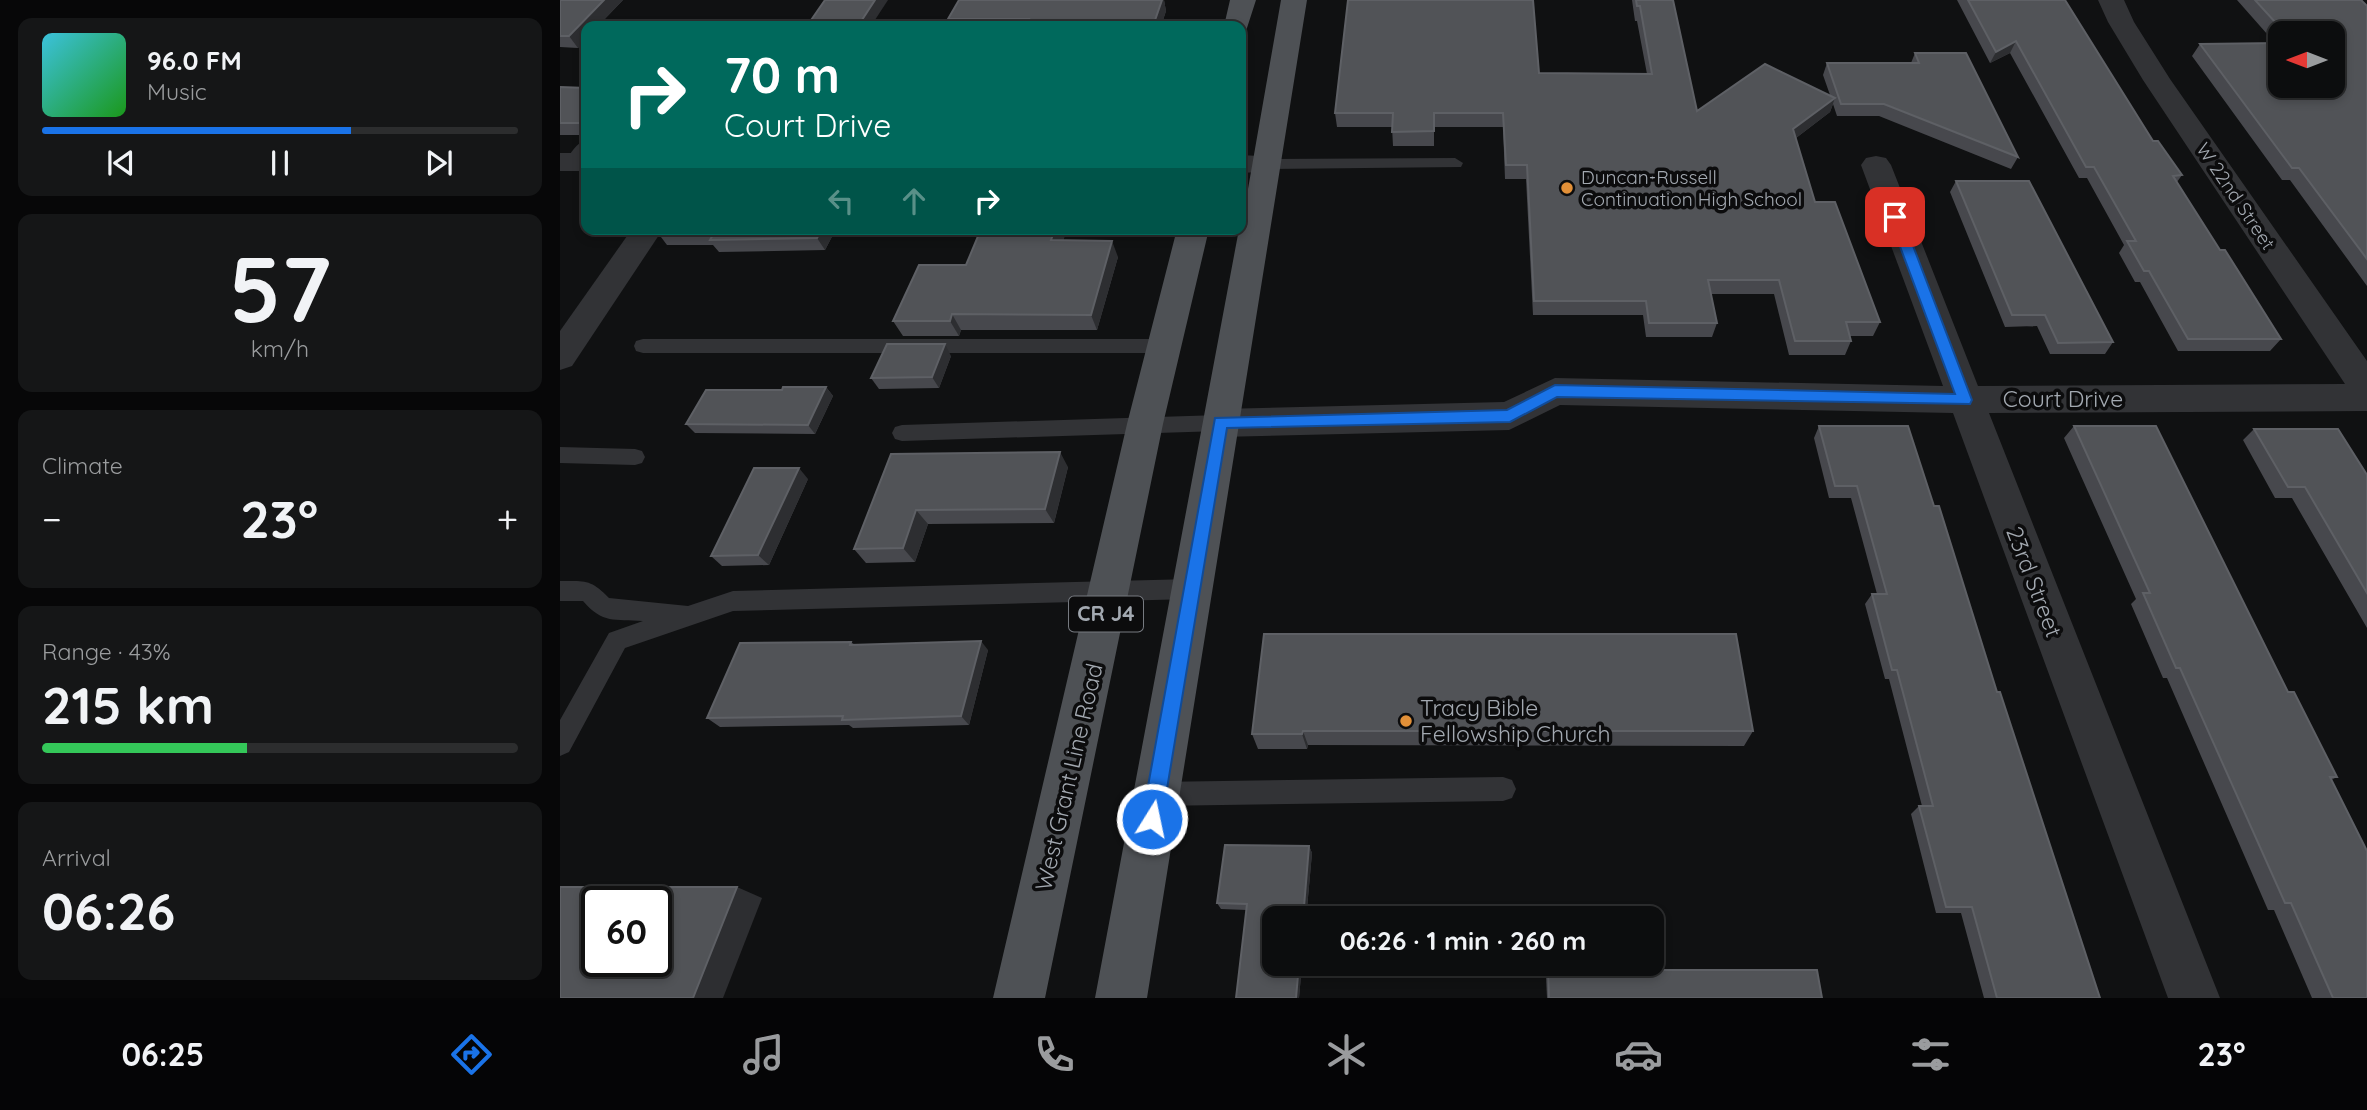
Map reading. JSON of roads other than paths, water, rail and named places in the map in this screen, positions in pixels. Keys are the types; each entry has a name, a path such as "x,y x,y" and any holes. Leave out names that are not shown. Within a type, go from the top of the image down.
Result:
{"main road":[{"path":"1238,21 1243,0"},
{"path":"1246,219 1253,164 1294,0"},
{"name":"West Grant Line Road","path":"1019,998 1111,591 1145,425 1167,346 1192,235"},
{"path":"1121,998 1220,423 1244,235"}],"street":[{"name":"W 22nd Street","path":"2110,0 2120,22 2157,80 2367,389"},
{"name":"23rd Street","path":"1876,165 2194,998"},
{"path":"560,357 644,235"},
{"name":"Court Drive","path":"1220,423 1510,416 1555,391 1965,400 2367,397"}],"lane":[{"path":"1253,164 1455,163"},
{"path":"643,346 1167,346"},
{"path":"902,433 1220,423"},
{"path":"560,455 635,457"},
{"path":"560,744 617,640 733,601 1192,589"},
{"path":"560,591 588,591 603,608 692,615"},
{"path":"1156,794 1503,789"}],"place":[{"name":"Duncan-Russell Continuation High School","path":"1567,188"},
{"name":"Tracy Bible Fellowship Church","path":"1406,721"}]}
